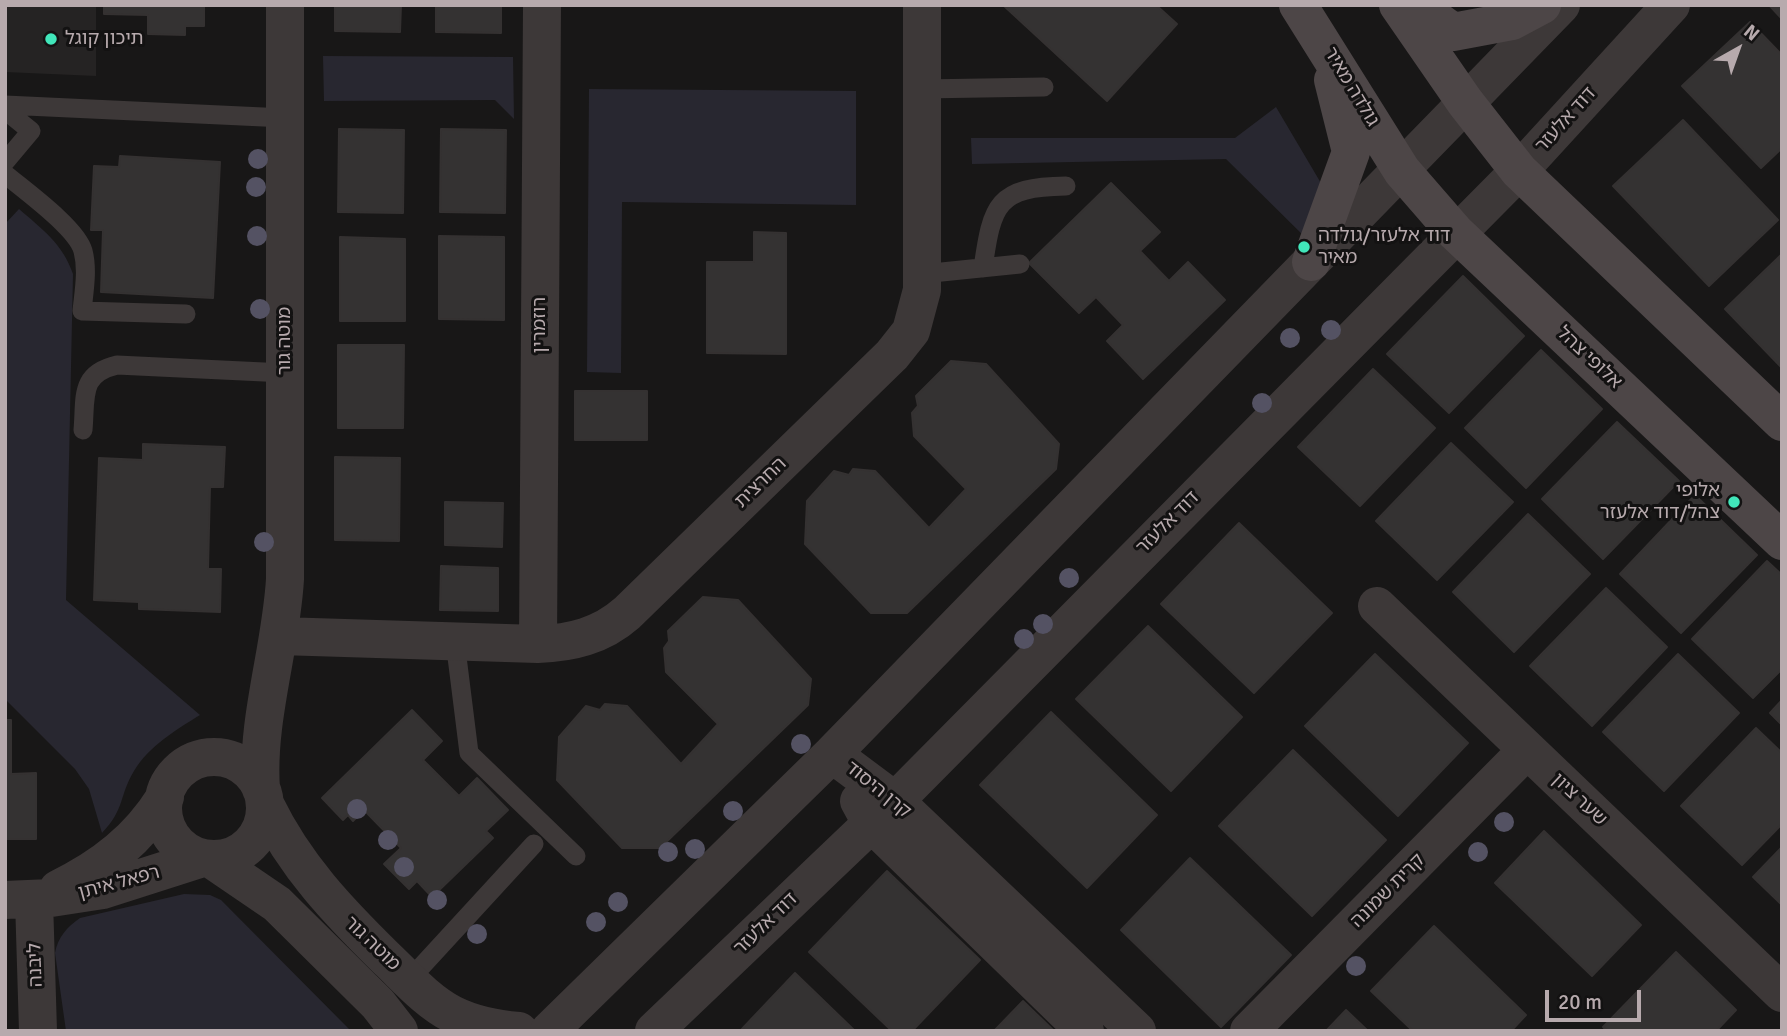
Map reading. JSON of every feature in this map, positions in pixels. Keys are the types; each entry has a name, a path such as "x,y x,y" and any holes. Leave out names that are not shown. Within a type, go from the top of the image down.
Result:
{"main road":[{"name":"גולדה מאיר","path":"1298,5 1402,170"},
{"path":"1398,5 1465,102 1519,171 1782,422"},
{"path":"1416,5 1453,32 1511,21 1542,5"},
{"path":"1311,262 1350,152 1322,41"},
{"name":"אלופי צהל","path":"1402,170 1455,232 1782,541"}],"street":[{"name":"מוטה גור","path":"285,5 285,567 280,636 262,741 263,796 293,855 317,888 409,980 452,1014 479,1025 539,1030"},
{"name":"רוזמרין","path":"538,644 542,5"},
{"name":"החרצית","path":"280,636 538,644 586,637 604,629 627,613 900,347 911,331 920,306 922,5"},
{"path":"539,1030 832,754 1561,5"},
{"name":"דוד אלעזר","path":"654,1031 883,812 1455,232 1519,171 1671,5"},
{"name":"שער ציון","path":"1377,606 1782,993"},
{"name":"מוטה גור","path":"195,761 215,749 244,721 273,676"},
{"name":"קרית שמונה","path":"1249,1031 1527,751"},
{"name":"קרן היסוד","path":"832,754 1085,1031"},
{"path":"218,757 233,761 247,769 263,796 262,827 247,847 234,855 207,858 188,852 171,835 165,820 164,797 175,775 195,761 218,757"},
{"name":"רפאל איתן","path":"20,900 84,875 117,854 140,832 164,797"},
{"name":"קרן היסוד","path":"883,812 1137,1031"},
{"name":"מוטה גור","path":"207,858 277,904 378,1004 399,1031"},
{"name":"רפאל איתן","path":"20,900 119,886 207,858"},
{"name":"ליבנה","path":"20,900 38,1031"}],"lane":[{"path":"922,89 1044,88"},
{"path":"5,108 285,118"},
{"path":"5,108 31,131 5,162"},
{"path":"5,174 71,233 82,248 85,268 82,311 186,314"},
{"path":"983,268 991,220 1005,201 1017,191 1031,187 1066,186"},
{"path":"922,274 1020,264"},
{"path":"83,430 87,386 95,372 101,369 117,365 285,373"},
{"path":"455,641 469,753 576,856"},
{"path":"409,980 534,844"}],"shaded area":[{"name":"תיכון קוגל","path":"5,5 96,5 96,76 5,72"},
{"path":"323,56 513,57 514,119 495,100 324,101"},
{"path":"589,89 856,91 856,205 622,202 621,373 587,372"},
{"path":"1276,107 1328,195 1312,244 1226,159 972,164 971,138 1235,138"},
{"path":"19,209 58,246 73,274 66,600 200,715 164,739 140,762 129,780 115,817 102,833 89,789 75,769 5,699 5,224"},
{"path":"184,894 210,895 221,900 351,1031 66,1031 55,953 58,942 67,929 80,918"}],"building":[{"path":"104,5 204,5 204,26 185,26 185,35 148,34 148,15 104,14"},
{"path":"335,5 401,5 400,32 335,31"},
{"path":"436,5 501,5 501,33 436,32"},
{"path":"1003,5 1156,5 1177,24 1107,101"},
{"path":"1769,5 1782,5 1782,19"},
{"path":"1750,22 1782,55 1782,148 1761,168 1682,86"},
{"path":"1683,120 1778,220 1709,286 1613,186"},
{"path":"339,129 404,130 403,213 338,212"},
{"path":"441,129 506,130 505,213 440,212"},
{"path":"120,156 220,162 213,298 101,292 103,230 91,230 94,166 119,167"},
{"path":"1111,183 1160,232 1140,251 1169,281 1188,262 1225,300 1143,379 1107,341 1123,325 1096,297 1079,313 1029,263"},
{"path":"754,232 786,233 786,354 707,353 707,262 754,262"},
{"path":"439,236 504,237 504,320 439,319"},
{"path":"340,237 405,239 405,321 340,321"},
{"path":"1782,254 1782,368 1725,309"},
{"path":"1463,276 1524,336 1449,413 1387,354"},
{"path":"338,345 404,345 403,428 338,428"},
{"path":"1541,350 1602,409 1526,488 1465,428"},
{"path":"951,361 986,364 1059,444 1056,469 907,613 871,613 805,544 807,501 834,471 849,475 853,469 875,471 929,528 966,489 914,436 912,413 918,406 916,396"},
{"path":"1373,369 1435,428 1360,506 1298,447"},
{"path":"575,391 647,391 647,440 575,440"},
{"path":"1617,422 1679,481 1603,559 1542,499"},
{"path":"1451,443 1513,502 1437,580 1376,521"},
{"path":"143,444 225,447 223,487 210,487 208,569 221,569 220,612 139,609 139,602 94,600 99,458 143,460"},
{"path":"335,457 400,458 399,541 335,540"},
{"path":"1695,495 1757,555 1681,633 1620,574"},
{"path":"445,502 503,503 502,547 445,545"},
{"path":"1528,514 1590,574 1514,652 1453,592"},
{"path":"1239,523 1332,613 1254,693 1161,604"},
{"path":"1767,561 1782,575 1782,669 1753,698 1692,639"},
{"path":"441,566 498,568 498,611 440,610"},
{"path":"1606,588 1667,647 1592,726 1530,666"},
{"path":"703,597 738,600 811,679 808,705 660,848 622,848 557,780 559,737 586,706 600,710 605,704 627,706 681,764 718,724 666,672 664,648 669,641 668,631"},
{"path":"1148,626 1242,717 1171,791 1076,699"},
{"path":"1375,654 1468,743 1398,816 1305,726"},
{"path":"1678,654 1739,713 1664,791 1603,732"},
{"path":"1782,700 1782,725 1770,713"},
{"path":"412,710 442,741 423,760 459,796 477,778 508,810 486,831 493,838 432,897 417,881 409,889 384,864 401,848 364,810 353,821 348,815 343,820 322,798"},
{"path":"1051,712 1157,815 1087,888 980,785"},
{"path":"5,720 11,720 11,774 36,773 36,839 5,839"},
{"path":"1756,728 1782,753 1782,824 1742,865 1681,806"},
{"path":"1293,750 1386,840 1312,916 1219,826"},
{"path":"1544,831 1641,925 1592,976 1495,883"},
{"path":"1782,847 1782,905 1753,877"},
{"path":"1190,858 1291,955 1221,1027 1121,930"},
{"path":"887,871 980,960 912,1031 892,1031 809,952"},
{"path":"1434,926 1526,1015 1511,1031 1413,1031 1371,991"},
{"path":"1676,952 1736,1010 1716,1031 1607,1031 1603,1027"},
{"path":"795,973 855,1031 740,1031"},
{"path":"1023,1001 1054,1031 994,1031"},
{"path":"1346,1010 1368,1031 1326,1031"}],"place":[{"name":"תיכון קוגל","path":"51,39"},
{"name":"דוד אלעזר/גולדה מאיר","path":"1304,247"},
{"name":"אלופי צהל/דוד אלעזר","path":"1734,502"}]}
